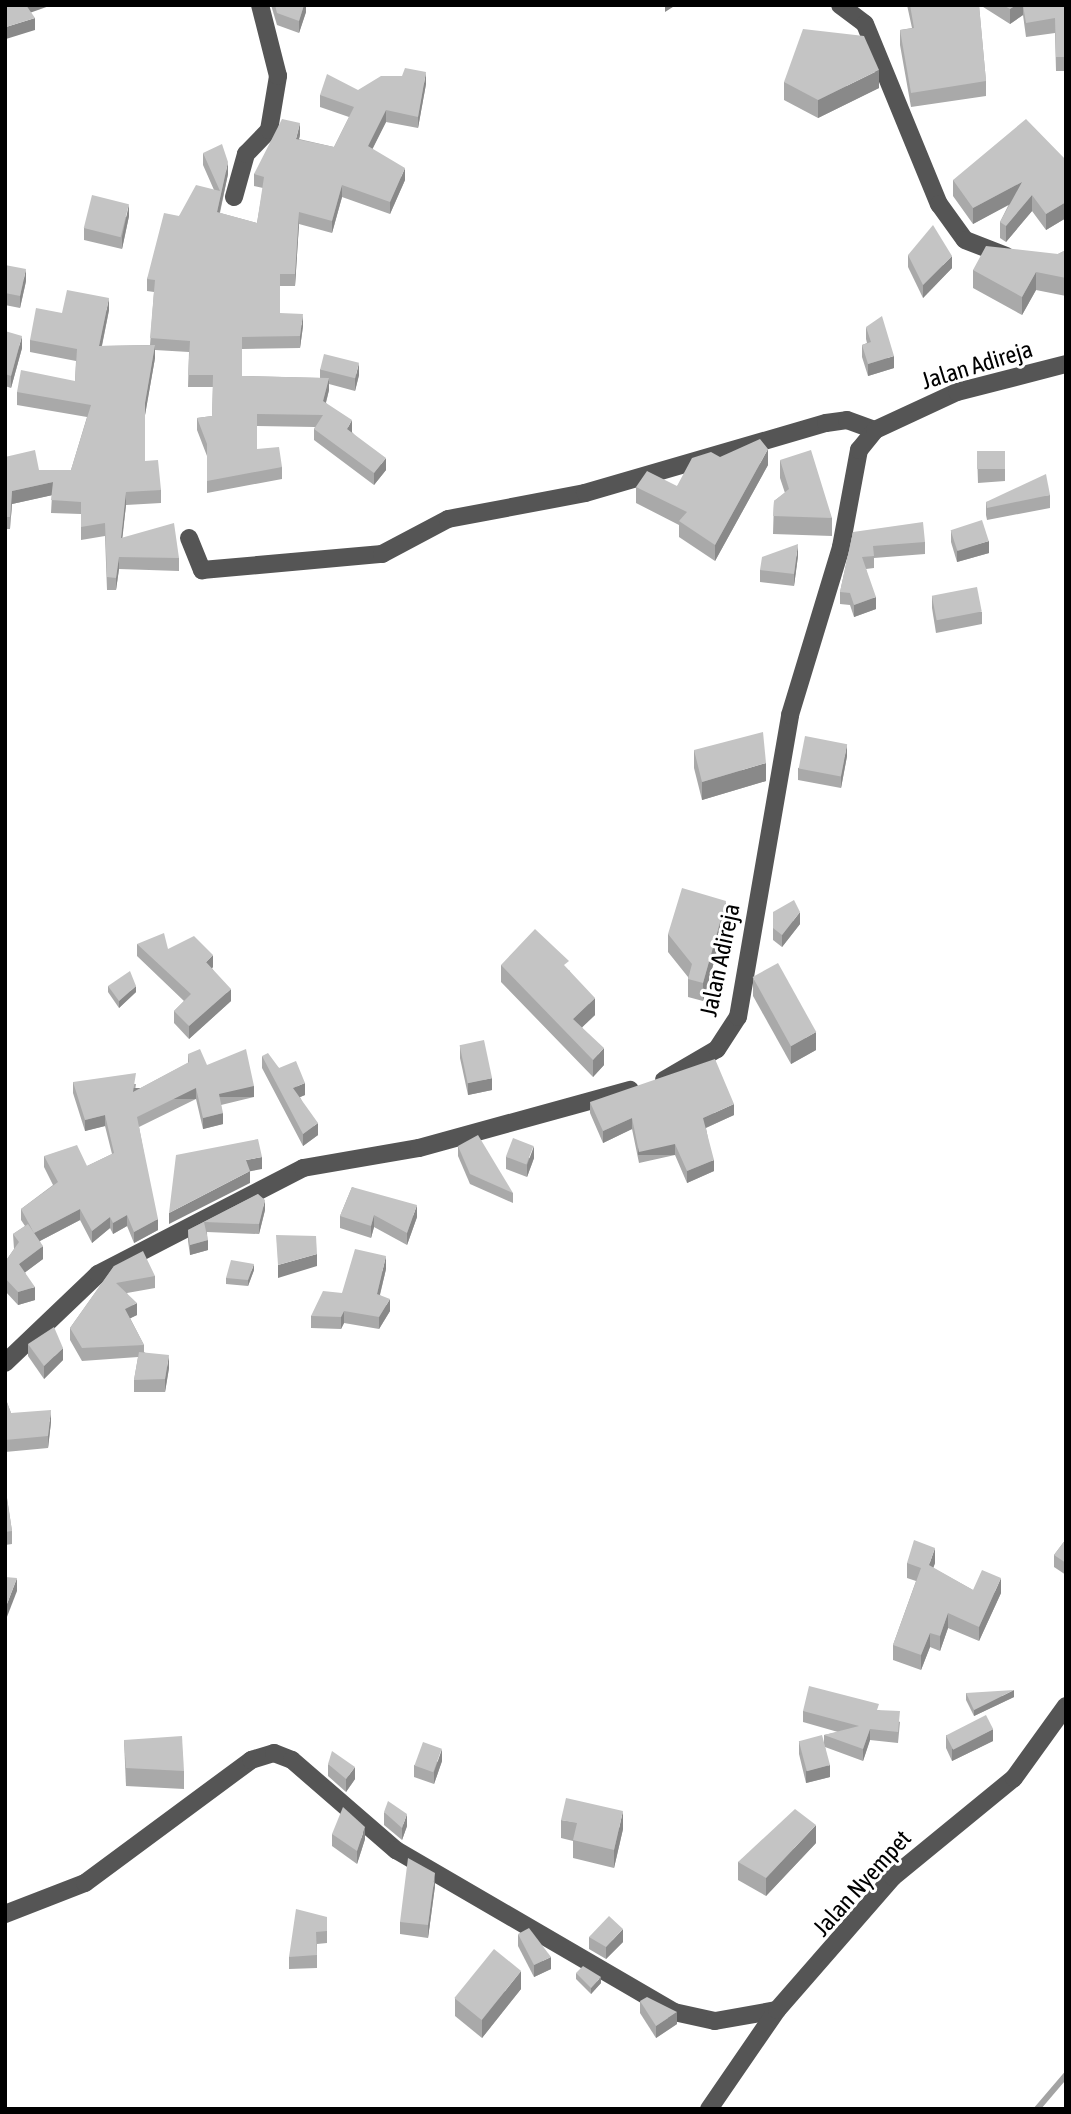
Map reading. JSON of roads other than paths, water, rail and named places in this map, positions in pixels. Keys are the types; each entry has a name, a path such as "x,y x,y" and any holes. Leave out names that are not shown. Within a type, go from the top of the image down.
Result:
{"street":[{"path":"234,197 246,154 269,130 278,76 260,5"},
{"path":"840,5 865,24 939,204 965,240 993,255 1025,258"},
{"name":"Jalan Adireja","path":"5,1363 98,1274 303,1168 419,1148 651,1085 717,1049 738,1017 790,715 841,547 859,450 875,430 957,392 1066,364"},
{"path":"189,538 202,570 382,554 448,519 585,493 826,422 847,420 875,430"},
{"name":"Jalan Nyempet","path":"709,2109 777,2010 893,1877 1014,1778 1066,1706"},
{"path":"5,1914 85,1883 251,1760 274,1753 292,1760 396,1850 674,2012 715,2021 777,2010"}],"waterway":[{"path":"1037,2109 1066,2075"}]}
